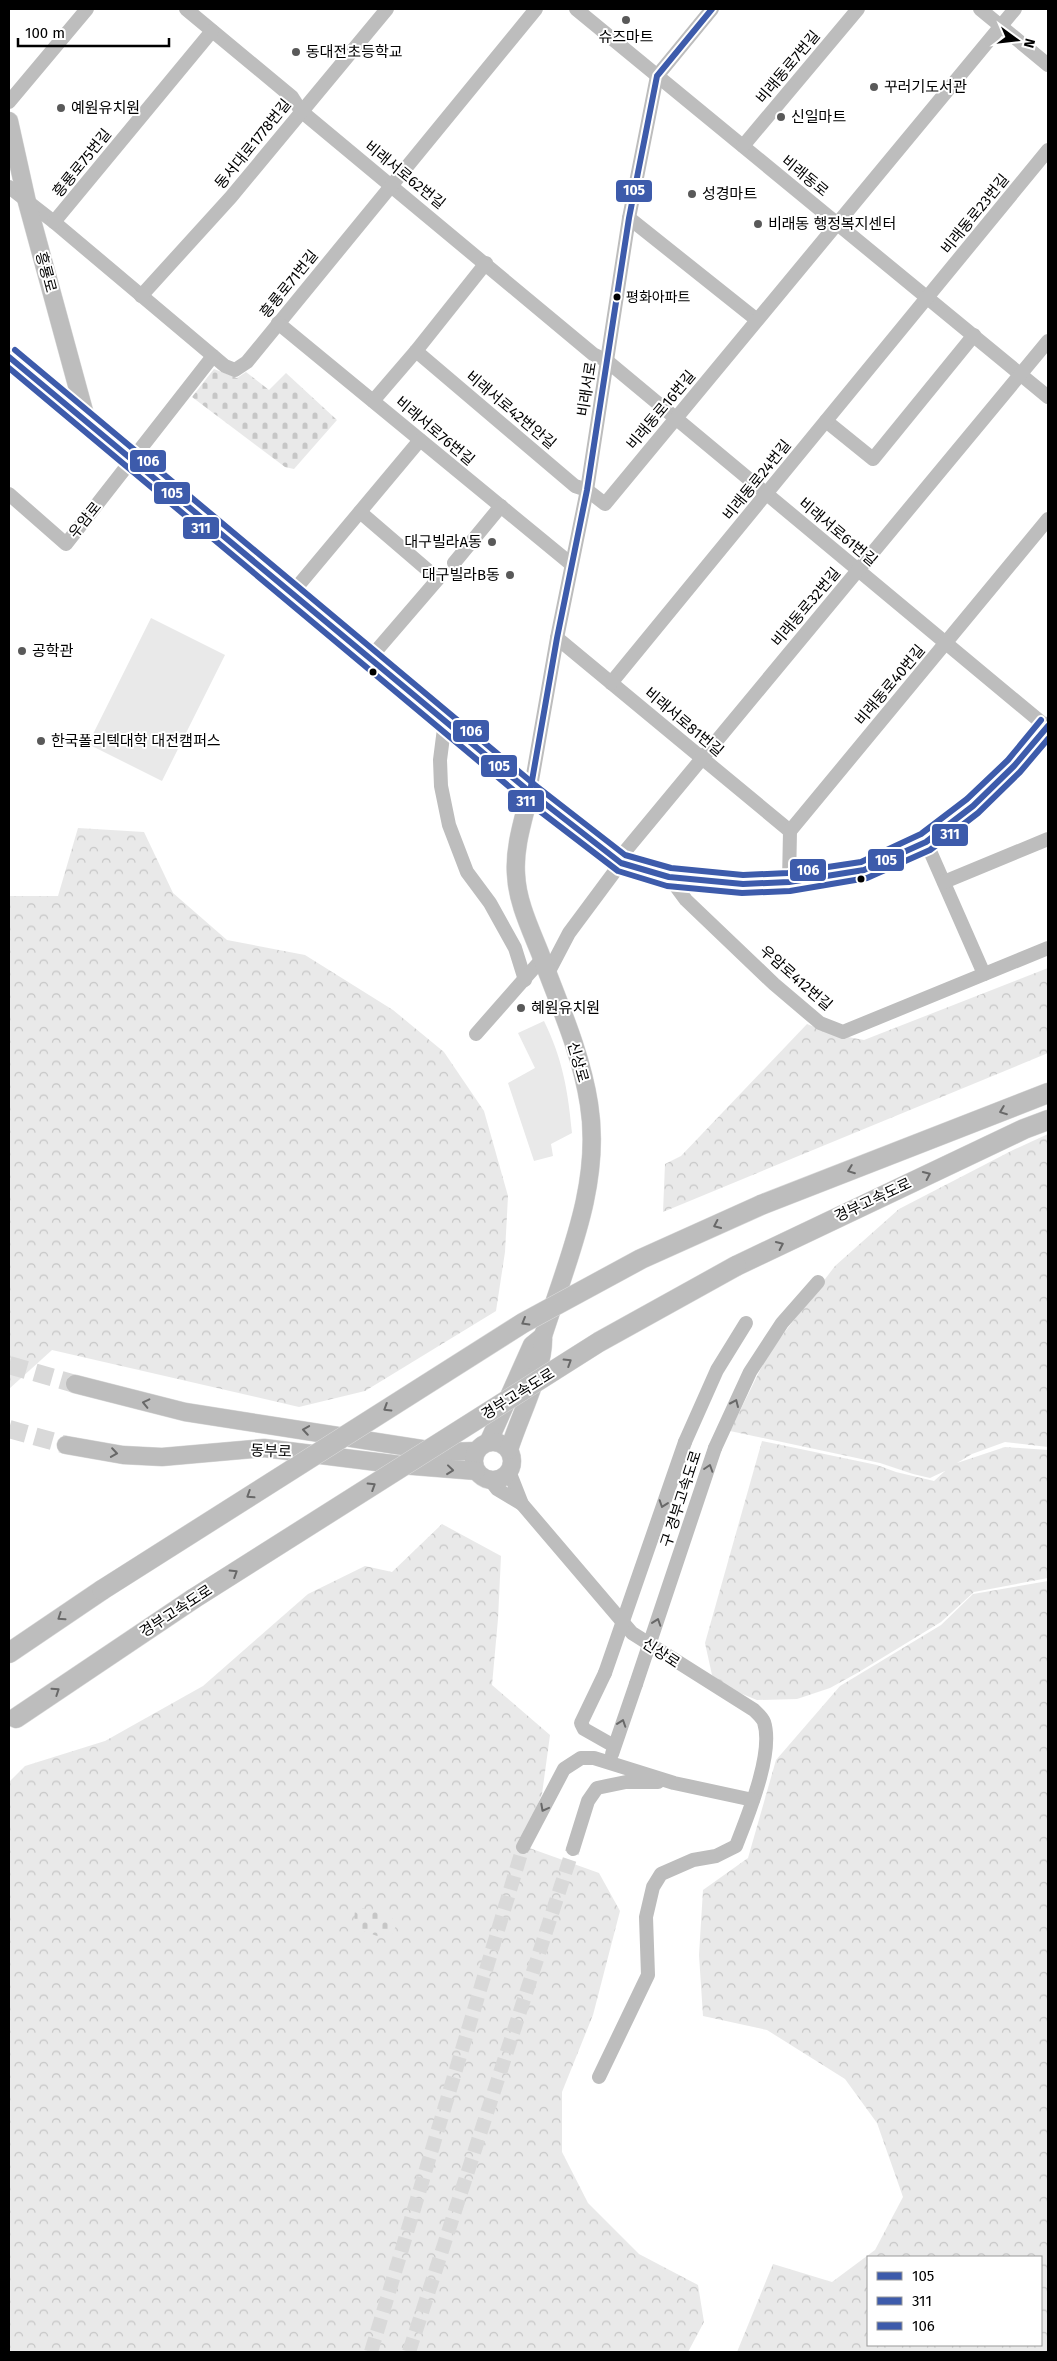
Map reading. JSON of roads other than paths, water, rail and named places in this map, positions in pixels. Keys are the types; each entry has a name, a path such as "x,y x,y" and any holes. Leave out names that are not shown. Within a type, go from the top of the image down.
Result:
{"highway":[{"path":"9,1653 102,1590 523,1323 642,1259 761,1205 1048,1093"},
{"name":"경부고속도로","path":"16,1718 193,1599 599,1342 736,1266 1024,1129 1048,1120"}],"main road":[{"name":"흥룡로","path":"9,121 27,202 87,422"},
{"path":"9,356 530,792 619,862 669,877 743,884 789,882 864,870 926,842 973,806 1014,766 1048,727"},
{"name":"신상로","path":"530,792 517,850 516,874 523,909 582,1070 589,1106 592,1150 586,1200 542,1336"},
{"path":"482,1446 500,1442 509,1450 512,1460 509,1471 501,1478 483,1476 473,1461 532,1346 542,1336"},
{"path":"509,1450 544,1349 542,1336"},
{"name":"동부로","path":"75,1384 185,1412 441,1452 482,1446"},
{"name":"동부로","path":"66,1445 123,1455 162,1457 264,1448 483,1476"}],"street":[{"path":"9,102 87,9"},
{"name":"비래서로62번길","path":"186,9 292,97 301,111 486,263 593,354 607,362"},
{"name":"동서대로1778번길","path":"141,296 232,197 301,111 388,9"},
{"name":"흥룡로71번길","path":"9,187 54,222 225,366 235,370 247,362 536,9"},
{"name":"비래동로","path":"576,9 1048,397"},
{"name":"비래서로","path":"530,792 571,564 588,490 629,218 657,76 712,9"},
{"name":"비래동로7번길","path":"743,146 858,9"},
{"path":"980,9 1048,65"},
{"name":"비래동로16번길","path":"588,490 605,504 1014,9"},
{"name":"흥룡로75번길","path":"54,222 212,31"},
{"name":"비래동로23번길","path":"928,298 1048,150"},
{"path":"629,218 757,320"},
{"path":"373,401 416,351 486,263"},
{"name":"비래동로24번길","path":"612,683 928,298"},
{"name":"비래서로76번길","path":"278,323 571,564"},
{"path":"826,421 873,459 974,336"},
{"name":"비래동로32번길","path":"476,1034 525,980 545,967 619,862 702,758 1048,341"},
{"name":"비래서로42번안길","path":"416,351 575,486 588,490"},
{"name":"우암로","path":"9,494 66,544 133,461 213,356"},
{"name":"비래서로61번길","path":"607,362 1048,727"},
{"path":"292,593 420,440"},
{"path":"454,563 501,506"},
{"path":"360,512 438,579 370,658"},
{"name":"비래동로40번길","path":"790,831 1048,519"},
{"name":"비래서로81번길","path":"557,638 790,831"},
{"path":"445,721 440,760 440,786 449,826 467,872 490,903 514,948 525,980"},
{"path":"789,882 790,831"},
{"path":"944,882 1048,840"},
{"path":"926,842 984,974"},
{"name":"우암로412번길","path":"669,877 686,900 774,984 820,1023 843,1032 1048,948"},
{"name":"구 경부고속도로","path":"609,1761 715,1448 750,1372 782,1323 818,1282"},
{"name":"구 경부고속도로","path":"614,1746 584,1729 581,1723 605,1673 685,1442 717,1370 746,1323"},
{"path":"509,1471 522,1504"},
{"path":"483,1476 497,1489 522,1504"},
{"name":"신상로","path":"522,1504 632,1634 754,1710 763,1719 767,1736 766,1754 736,1846 716,1856 693,1860 661,1874 653,1887 646,1917 648,1975 599,2077"},
{"path":"524,1847 564,1769 582,1758 609,1761 674,1782 752,1800"},
{"path":"573,1849 588,1801 598,1788 626,1782 674,1782"}],"tunnel":[{"path":"9,1365 75,1384"},
{"path":"9,1429 66,1445"},
{"path":"371,2352 523,1847"},
{"path":"409,2352 573,1849"}],"place":[{"name":"슈즈마트","path":"626,20"},
{"name":"동대전초등학교","path":"296,52"},
{"name":"꾸러기도서관","path":"874,87"},
{"name":"예원유치원","path":"61,108"},
{"name":"신일마트","path":"781,117"},
{"name":"성경마트","path":"692,194"},
{"name":"비래동 행정복지센터","path":"758,224"},
{"name":"평화아파트","path":"617,297"},
{"name":"대구빌라A동","path":"492,542"},
{"name":"대구빌라B동","path":"510,575"},
{"name":"공학관","path":"22,651"},
{"name":"한국폴리텍대학 대전캠퍼스","path":"41,741"},
{"name":"혜원유치원","path":"521,1008"}]}
